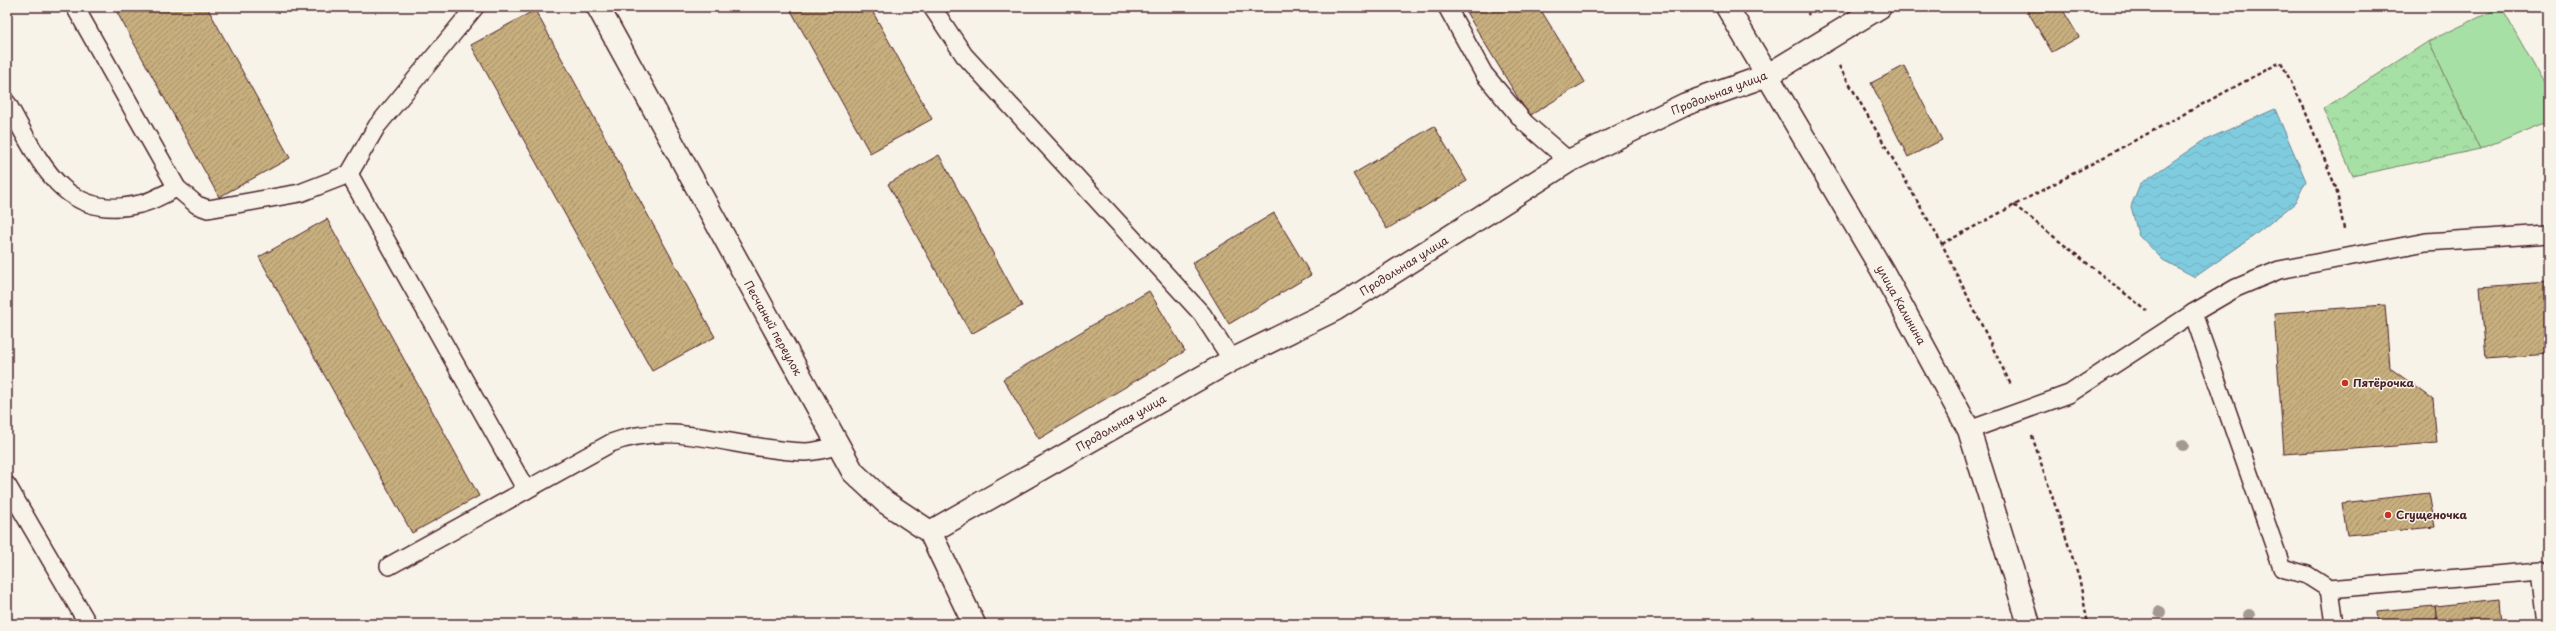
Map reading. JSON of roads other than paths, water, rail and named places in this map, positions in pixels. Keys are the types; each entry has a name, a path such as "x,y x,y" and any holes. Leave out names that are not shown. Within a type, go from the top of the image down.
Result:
{"street":[{"name":"Песчаный переулок","path":"598,7 853,472 880,497 930,532 974,624"},
{"name":"улица Калинина","path":"1727,7 1882,270 1969,430 2029,624"},
{"name":"Продольная улица","path":"930,532 1232,360 1336,310 1570,161 1686,104 1768,75 1880,7"}],"lane":[{"path":"75,7 177,188 197,205 208,209 300,193 349,174 377,126 475,7"},
{"path":"932,7 964,55 1202,314 1232,360"},
{"path":"1448,7 1484,74 1525,123 1570,161"},
{"path":"7,103 53,180 87,204 109,207 141,204 177,188"},
{"path":"349,174 526,490"},
{"path":"1969,430 2069,394 2192,313 2236,288 2278,270 2426,242 2549,234"},
{"path":"2192,313 2282,568 2306,575 2329,589 2542,571 2547,624"},
{"path":"389,566 611,443 629,436 674,434 805,452 838,446"},
{"path":"7,485 88,624"},
{"path":"2329,589 2334,624"}],"water":[{"path":"2275,109 2306,181 2295,203 2251,238 2195,277 2163,260 2138,234 2131,206 2140,184 2201,142"}],"place":[{"name":"Пятёрочка","path":"2345,383"},
{"name":"Сгущеночка","path":"2388,515"}]}
